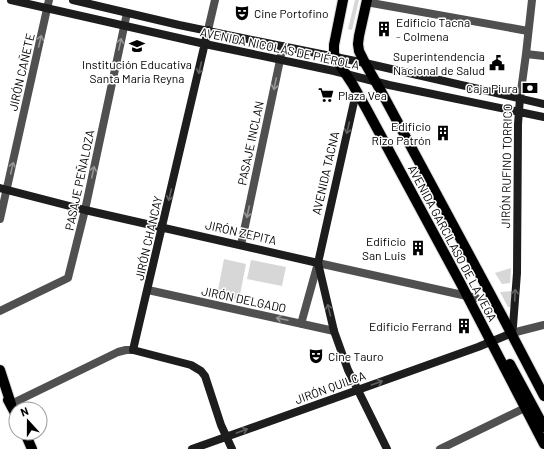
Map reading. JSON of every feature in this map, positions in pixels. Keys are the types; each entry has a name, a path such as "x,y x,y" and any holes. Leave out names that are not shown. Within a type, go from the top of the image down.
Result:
{"main road":[{"path":"340,58 334,51 334,46 343,0"},
{"path":"340,58 344,19 348,0"},
{"path":"365,63 359,51 358,41 367,1"},
{"name":"AVENIDA GARCILASO DE LA VEGA","path":"340,58 350,75 356,90 472,297"},
{"name":"AVENIDA GARCILASO DE LA VEGA","path":"365,63 544,396"},
{"name":"AVENIDA GARCILASO DE LA VEGA","path":"350,75 363,88 529,406 544,444"},
{"path":"0,370 10,401"},
{"path":"0,388 9,401"},
{"name":"AVENIDA GARCILASO DE LA VEGA","path":"529,406 544,427"}],"street":[{"name":"AVENIDA NICOLÁS DE PIÉROLA","path":"11,0 48,4 124,26 280,59 389,85 544,117"},
{"name":"AVENIDA NICOLÁS DE PIÉROLA","path":"73,0 179,25 365,63 544,104"},
{"name":"JIRÓN CHANCAY","path":"133,350 215,0"},
{"name":"JIRÓN RUFINO TORRICO","path":"512,334 517,273 519,112 532,0"},
{"path":"367,1 528,31"},
{"name":"JIRÓN CAÑETE","path":"0,220 4,189 48,4"},
{"name":"PASAJE PEÑALOZA","path":"0,311 68,278 85,210 127,13"},
{"name":"PASAJE INCLAN","path":"241,245 284,46"},
{"path":"526,54 544,56"},
{"name":"AVENIDA TACNA","path":"318,262 356,90"},
{"name":"JIRÓN ZEPITA","path":"4,189 85,210 472,297"},
{"path":"301,324 318,262"},
{"path":"318,262 334,331 348,370 387,449"},
{"name":"JIRÓN DELGADO","path":"148,290 334,331"},
{"name":"JIRÓN QUILCA","path":"192,449 494,340 544,325"},
{"path":"17,401 118,352 133,350 191,365 201,371 205,376 221,425 232,449"},
{"path":"440,449 529,406"}],"shaded area":[{"path":"355,0 359,0 352,30 348,29"},
{"path":"224,259 246,264 239,300 217,295"},
{"path":"251,260 286,267 282,286 247,279"},
{"path":"511,268 510,283 502,284 495,273"},
{"path":"512,291 512,307 508,307 500,292"}],"place":[{"name":"Cine Portofino","path":"242,13"},
{"name":"Edificio Tacna - Colmena","path":"384,29"},
{"name":"Institución Educativa Santa Maria Reyna","path":"137,46"},
{"name":"Superintendencia Nacional de Salud","path":"497,63"},
{"name":"Caja Piura","path":"530,88"},
{"name":"Plaza Vea","path":"326,95"},
{"name":"Edificio Rizo Patrón","path":"443,133"},
{"name":"Edificio San Luis","path":"418,248"},
{"name":"Edificio Ferrand","path":"464,326"},
{"name":"Cine Tauro","path":"316,356"}]}
